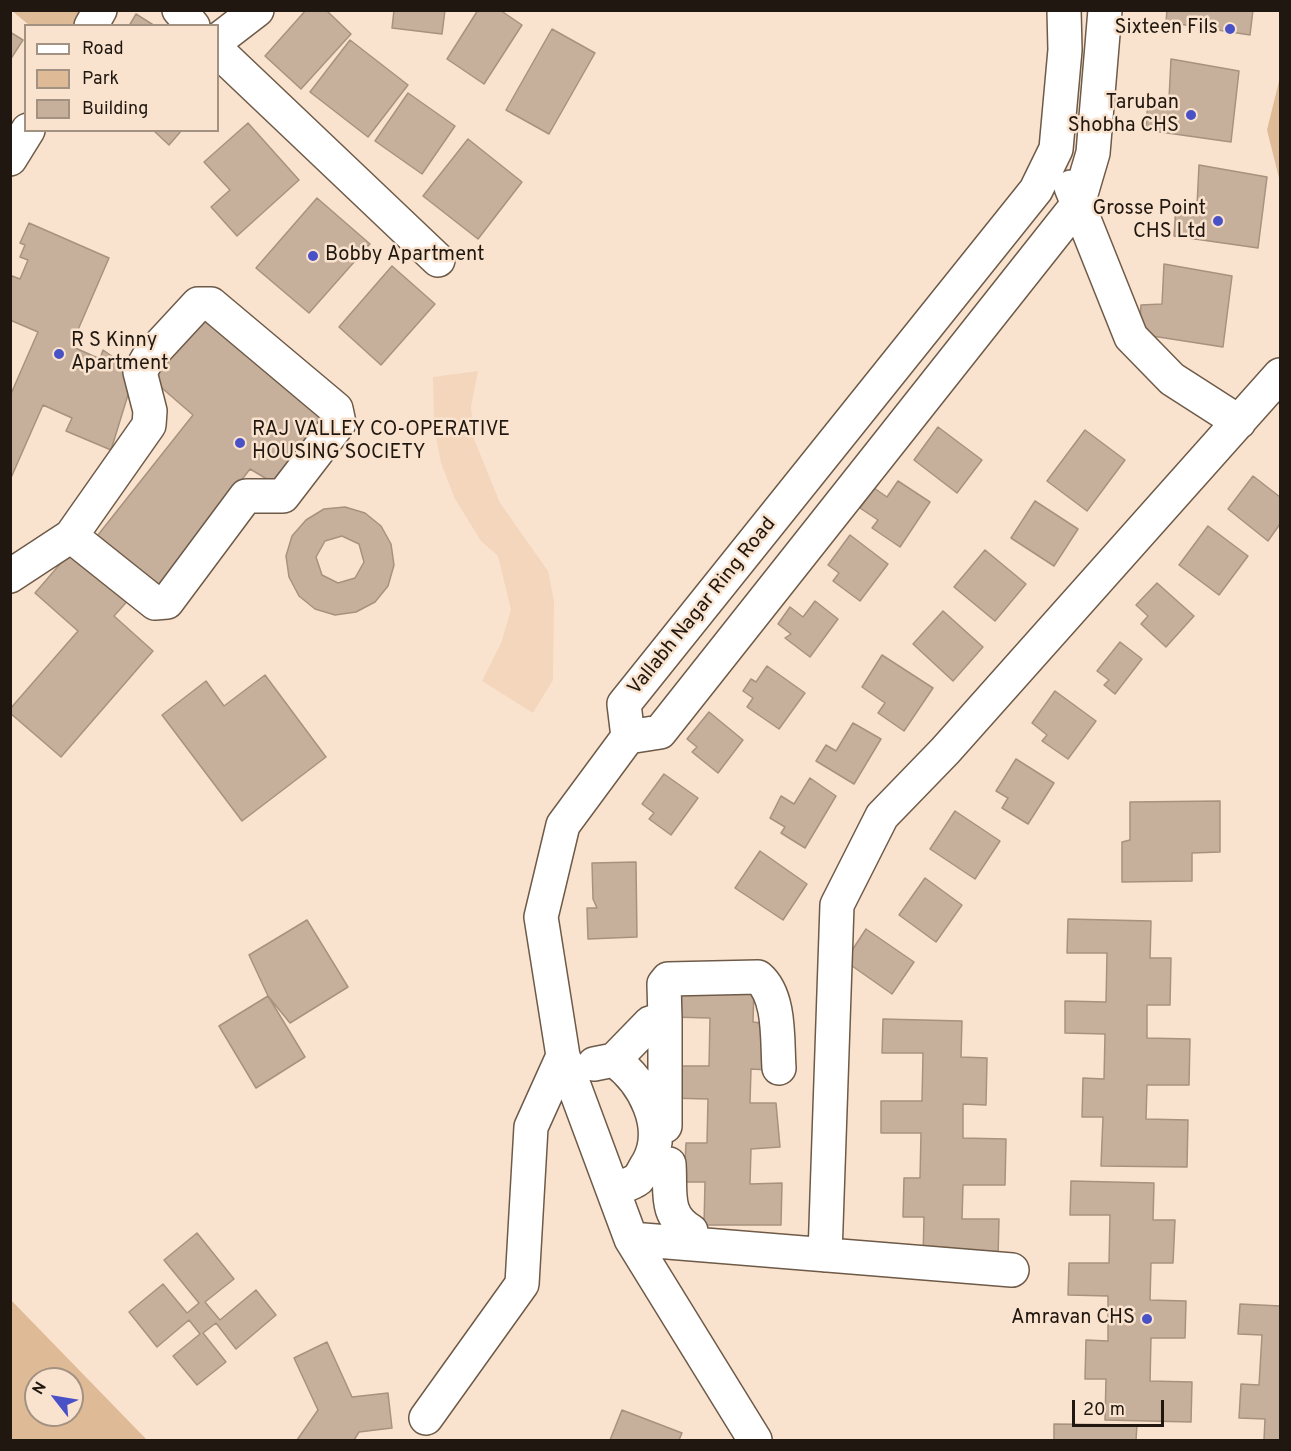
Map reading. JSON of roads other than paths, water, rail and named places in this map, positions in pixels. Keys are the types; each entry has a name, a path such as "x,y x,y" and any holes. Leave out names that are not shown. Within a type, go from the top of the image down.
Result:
{"street":[{"path":"92,24 100,10"},
{"path":"179,10 191,24"},
{"path":"219,39 257,10"},
{"name":"Vallabh Nagar Ring Road","path":"628,737 624,704 1036,190 1056,149 1065,50 1064,10"},
{"path":"755,1440 631,1239 565,1062 541,917 563,825 628,737 660,732 1078,204 1093,153 1105,10"},
{"path":"219,52 438,260"},
{"path":"10,159 27,132"},
{"path":"1056,149 1131,337 1172,379 1239,422"},
{"path":"15,583 71,536 149,425 150,411 140,372 148,358 198,304 211,304 336,410 339,423 283,496 246,496 167,602 155,603 71,536"},
{"path":"825,1255 837,905 882,816 945,751 1281,375"},
{"path":"665,1138 664,984 668,979 758,977 768,985 774,1011 779,1068"},
{"path":"614,1060 650,1023 664,1020"},
{"path":"565,1062 614,1060 629,1071 645,1094 654,1120 653,1154 639,1178 613,1191"},
{"path":"426,1418 522,1284 531,1126 565,1062"},
{"path":"646,1166 669,1164 672,1215 677,1223 691,1231"},
{"path":"631,1239 1012,1270"}],"place":[{"name":"Sixteen Fils","path":"1230,29"},
{"name":"Taruban Shobha CHS","path":"1191,115"},
{"name":"Grosse Point CHS Ltd","path":"1218,221"},
{"name":"Bobby Apartment","path":"313,256"},
{"name":"R S Kinny Apartment","path":"59,354"},
{"name":"RAJ VALLEY CO-OPERATIVE HOUSING SOCIETY","path":"240,443"},
{"name":"Amravan CHS","path":"1147,1319"}]}
